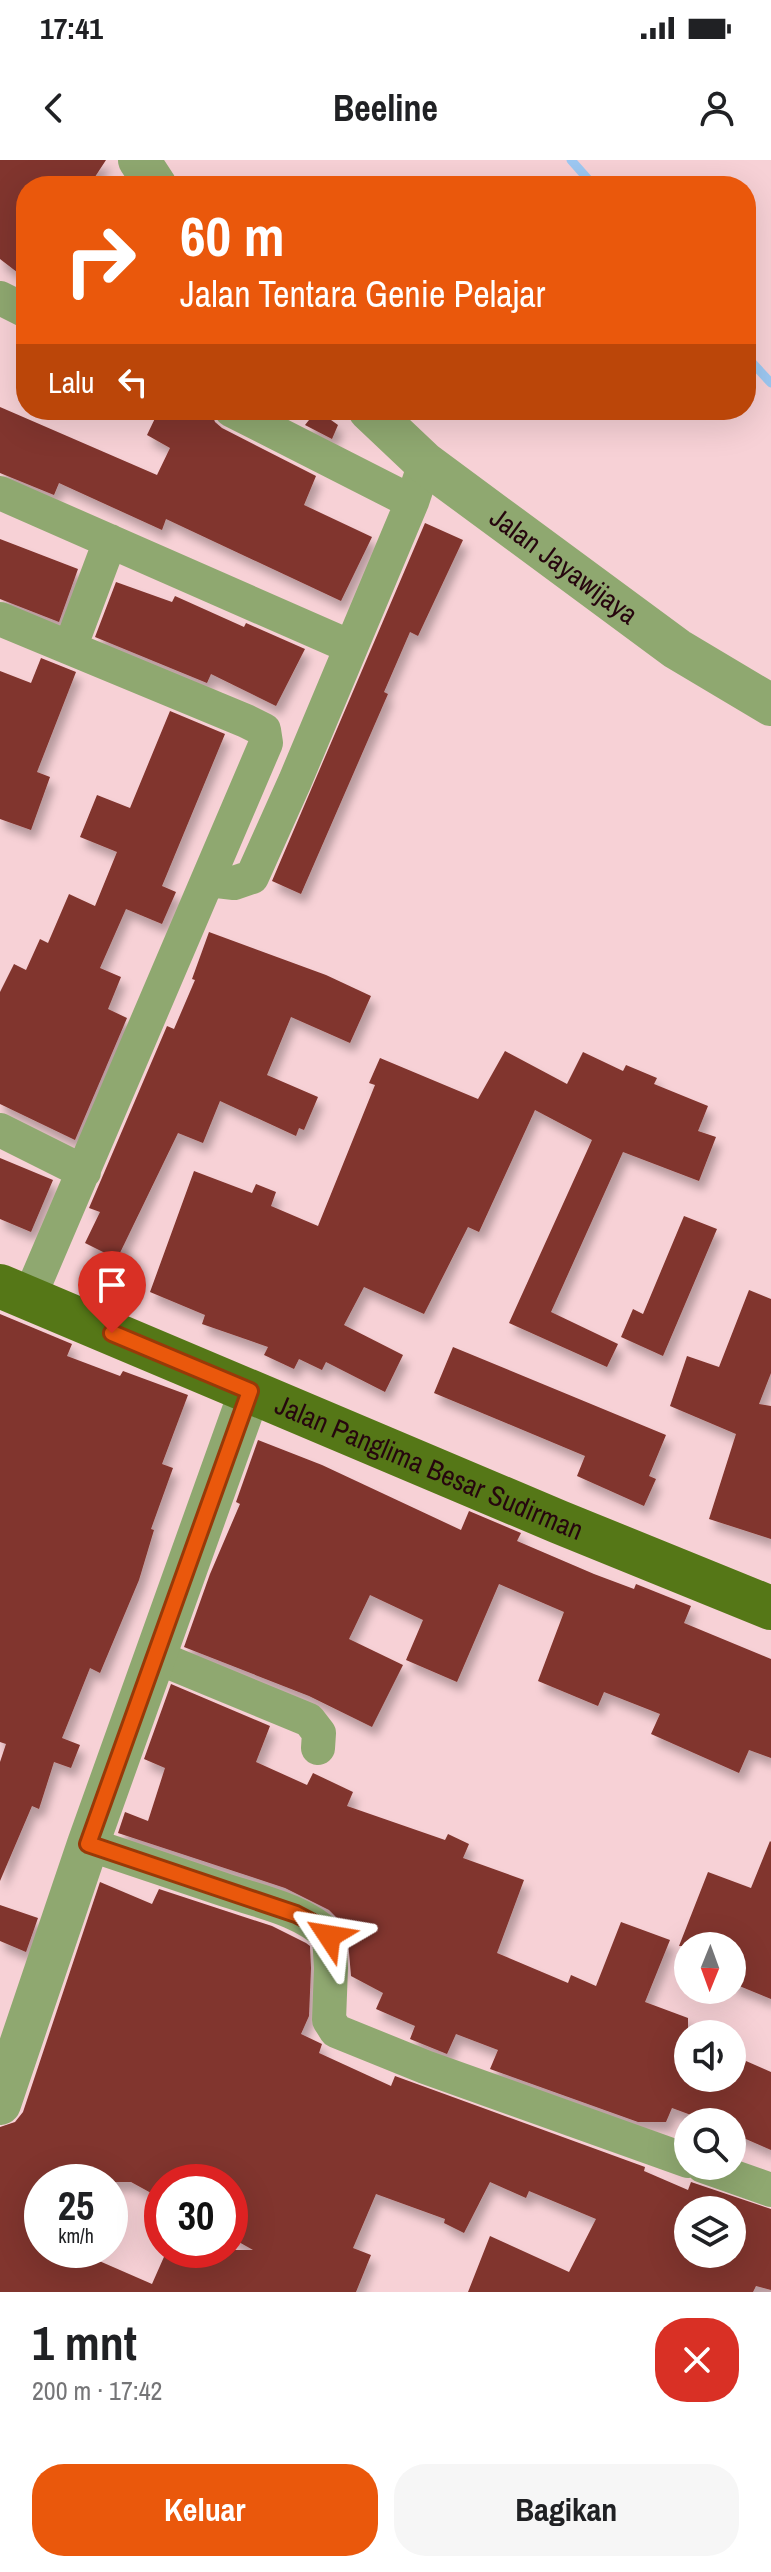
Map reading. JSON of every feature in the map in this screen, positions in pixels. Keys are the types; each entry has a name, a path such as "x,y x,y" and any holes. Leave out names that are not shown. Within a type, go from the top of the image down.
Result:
{"main road":[{"name":"Jalan Panglima Besar Sudirman","path":"14,1292 771,1608"}],"street":[{"path":"251,420 412,502"},
{"name":"Jalan Jayawijaya","path":"380,420 425,463 677,649 771,705"},
{"path":"209,880 234,883 252,877 412,502 425,463"},
{"path":"0,493 351,647"},
{"path":"70,648 110,541"},
{"path":"0,619 264,730 266,743 84,1172 14,1292"},
{"path":"0,1130 84,1172"},
{"path":"0,2104 88,1844 250,1391"},
{"path":"154,1656 309,1720 319,1733 318,1748"},
{"path":"88,1844 267,1904 319,1926 329,1936 329,2020 336,2031 425,2067 674,2156"},
{"path":"743,2180 771,2190"}],"building":[{"path":"0,160 106,160 96,176 16,176 16,271 0,259"},
{"path":"0,407 16,414 16,420 30,420 157,475 170,448 147,435 154,420 214,420 222,428 316,476 304,505 372,537 341,601 166,519 162,530 59,483 54,495 0,473"},
{"path":"309,420 331,420 338,425 332,439 305,425"},
{"path":"425,523 463,540 418,636 410,632 384,692 388,694 301,894 272,881"},
{"path":"0,539 78,569 59,622 0,599"},
{"path":"116,582 172,602 175,596 244,627 246,623 305,649 276,706 211,674 207,683 95,637"},
{"path":"41,658 76,672 37,772 50,777 31,830 0,819 0,671 31,683"},
{"path":"170,711 225,734 162,886 176,892 162,924 126,909 100,968 121,977 108,1009 127,1018 75,1140 0,1104 0,992 14,964 26,970 40,939 48,943 69,894 95,906 117,852 80,837 97,795 130,808"},
{"path":"209,932 326,975 371,996 350,1043 291,1017 267,1075 318,1097 304,1130 299,1128 296,1136 220,1101 203,1143 178,1133 117,1259 85,1243 100,1212 89,1208 167,1026 174,1029 195,980 192,979"},
{"path":"505,1051 567,1084 583,1052 623,1071 626,1065 657,1078 654,1084 708,1106 698,1131 716,1137 699,1181 623,1152 551,1312 618,1344 607,1367 509,1323 592,1140 535,1110 479,1232 468,1227 424,1314 364,1287 344,1325 403,1355 385,1392 326,1362 322,1370 299,1359 294,1369 264,1355 268,1347 202,1324 205,1315 150,1292 194,1171 252,1193 256,1184 276,1192 271,1206 318,1226 375,1085 369,1083 380,1058 478,1099"},
{"path":"0,1158 53,1180 31,1232 0,1219"},
{"path":"684,1216 717,1229 663,1356 621,1337 633,1309 643,1314"},
{"path":"749,1290 771,1299 771,1373 759,1404 771,1406 771,1539 709,1519 736,1434 670,1406 687,1356 719,1367"},
{"path":"0,1314 72,1344 67,1356 120,1376 123,1371 188,1395 162,1464 173,1468 151,1529 154,1530 139,1580 100,1673 90,1668 62,1738 80,1745 71,1768 54,1762 39,1809 32,1806 0,1881 0,1762 6,1744 0,1742"},
{"path":"453,1347 666,1435 649,1476 656,1479 644,1506 577,1476 585,1456 434,1393"},
{"path":"258,1440 322,1465 461,1530 469,1511 521,1533 517,1541 594,1574 634,1589 636,1584 691,1606 684,1623 771,1659 771,1758 749,1750 739,1773 651,1734 660,1714 604,1692 598,1706 538,1681 564,1612 499,1584 457,1682 406,1660 423,1620 370,1595 349,1639 403,1665 372,1727 309,1696 184,1647 210,1574 240,1504 236,1502"},
{"path":"171,1684 270,1726 256,1762 307,1785 313,1773 353,1792 347,1806 445,1840 448,1834 469,1844 463,1858 524,1880 497,1953 568,1983 571,1975 596,1986 621,1922 670,1940 645,2002 688,2018 674,2020 674,2092 746,2092 746,2061 771,2072 771,2150 746,2139 746,2108 672,2108 666,2122 638,2122 490,2069 498,2050 456,2034 447,2054 410,2039 415,2026 376,2009 383,1993 351,1976 347,1928 329,1910 285,1888 118,1833 125,1812 148,1821 165,1768 144,1759"},
{"path":"770,1841 771,1999 746,1989 746,1932 684,1932 708,1872 751,1888"},
{"path":"100,1882 152,1904 159,1889 272,1926 310,1946 309,2016 301,2034 322,2044 319,2053 391,2086 395,2076 645,2167 644,2171 688,2190 691,2182 732,2196 674,2196 674,2268 746,2268 746,2201 771,2209 771,2290 756,2286 753,2292 468,2292 490,2236 569,2272 596,2219 529,2191 526,2198 490,2182 464,2233 444,2223 445,2219 376,2194 353,2248 371,2255 356,2292 0,2292 0,2127 15,2122 23,2112","holes":["24,2164 128,2164 128,2182 144,2189 144,2164 248,2164 248,2247 253,2250 248,2250 248,2268 159,2268 152,2284 115,2268 24,2268"]},
{"path":"0,1905 38,1918 26,1952 0,1941"}],"waterway":[{"path":"571,160 585,176"},
{"path":"756,367 771,383"}],"route":[{"path":"112,1333 250,1391 88,1844 296,1914 319,1926 329,1936"}]}
